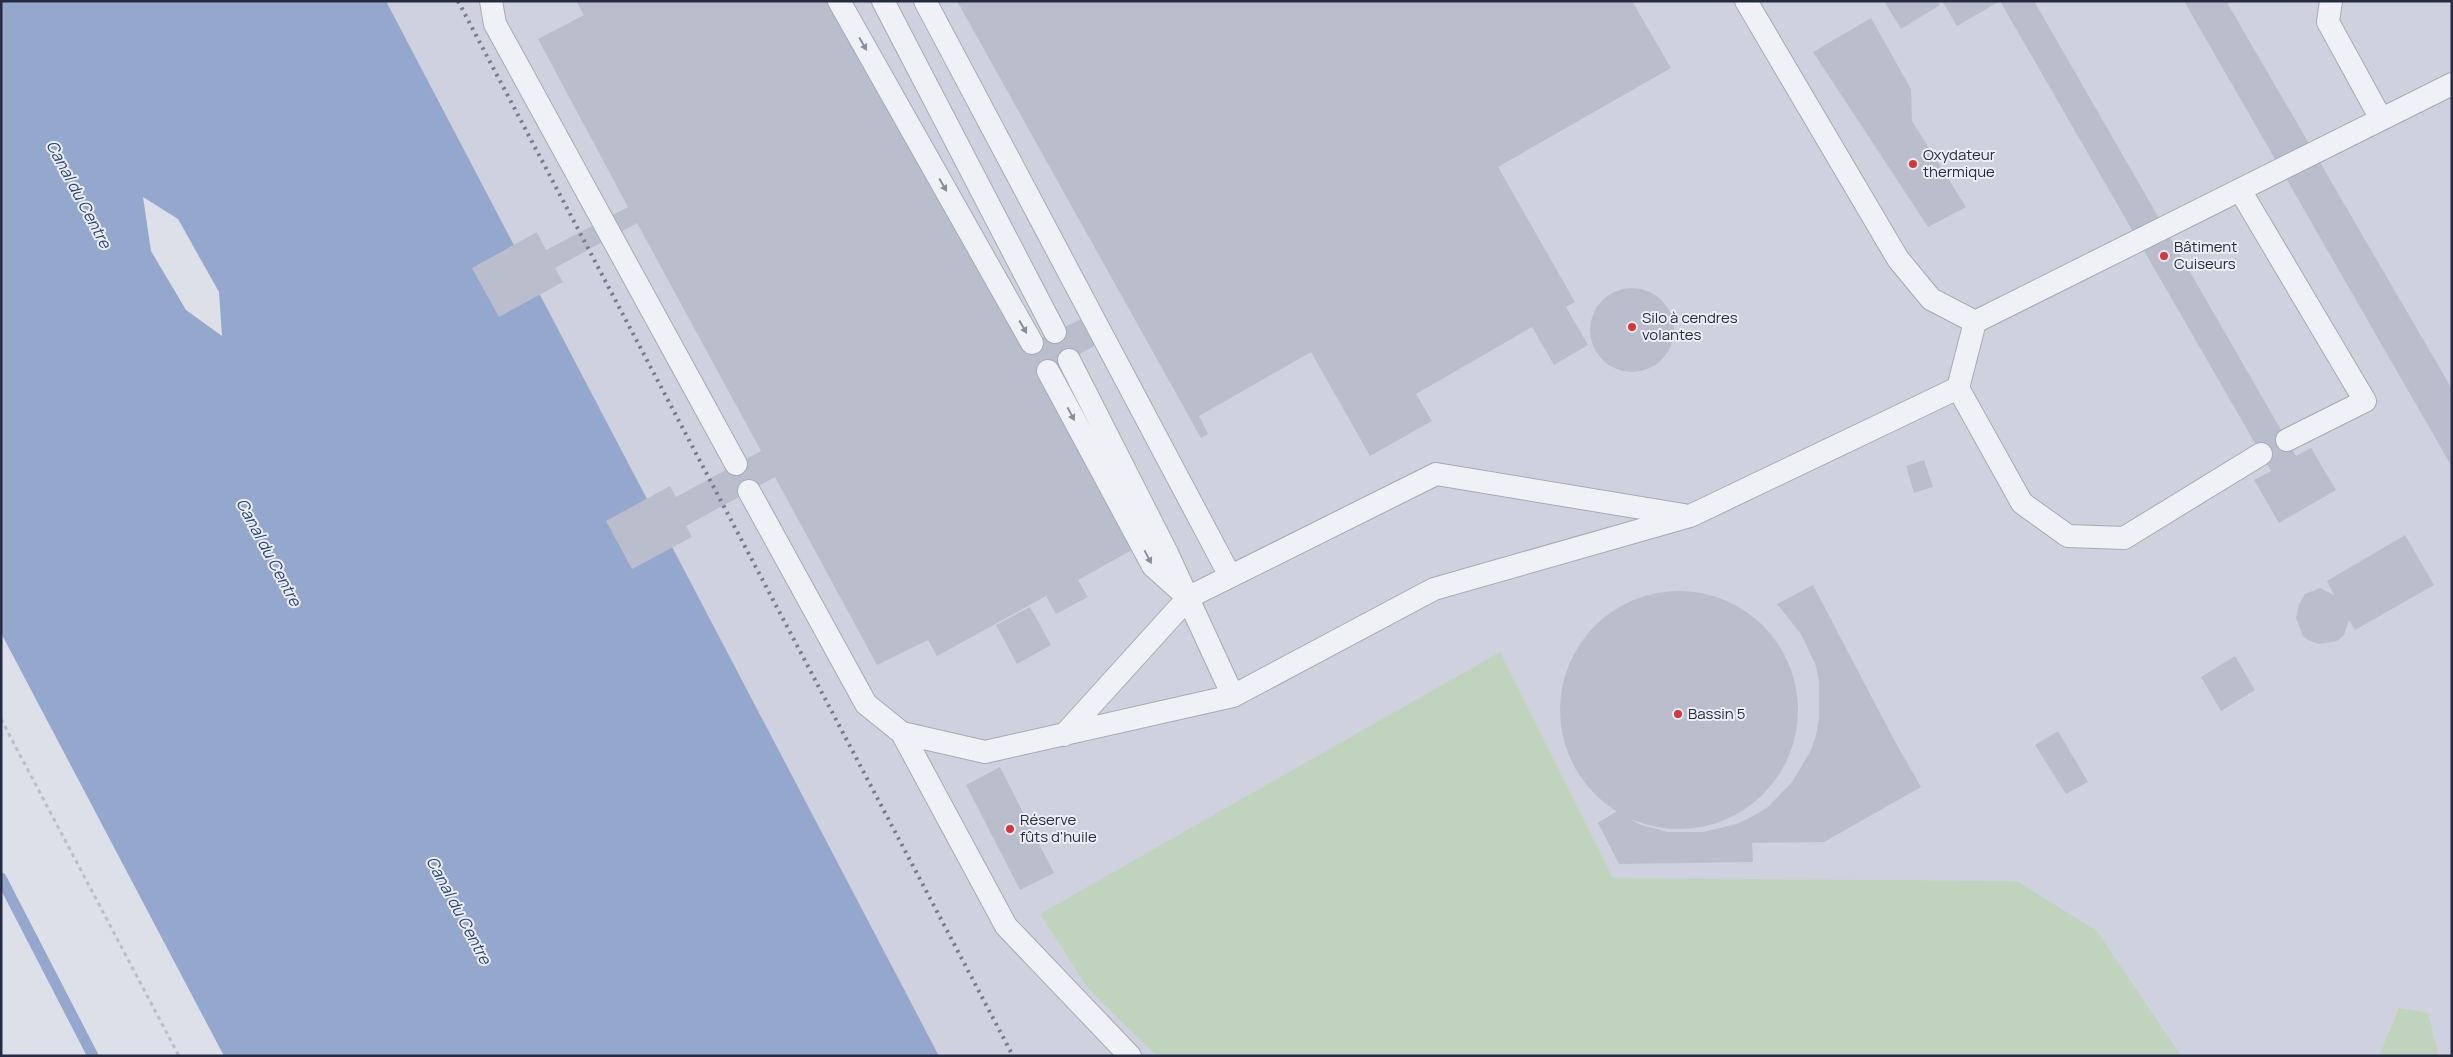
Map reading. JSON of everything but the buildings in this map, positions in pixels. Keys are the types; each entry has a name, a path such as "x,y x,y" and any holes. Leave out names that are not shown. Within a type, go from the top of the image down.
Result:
{"lane":[{"path":"491,1 495,24 736,464"},
{"path":"839,1 1032,343"},
{"path":"883,1 1055,332"},
{"path":"925,1 1230,576"},
{"path":"1746,1 1898,259 1931,299 1976,322"},
{"path":"2331,1 2328,22 2381,119"},
{"path":"2261,454 2124,538 2068,536 2022,503 1958,388 1976,322 2452,84"},
{"path":"2240,190 2365,401 2287,440"},
{"path":"1069,360 1188,597 1233,696"},
{"path":"1048,371 1153,566 1188,597"},
{"path":"902,733 985,752 1233,696 1434,588 1690,516 1958,388"},
{"path":"1064,735 1188,597 1436,474 1690,516"},
{"path":"749,491 866,704 902,733 1006,926 1130,1056"}],"path":[{"path":"1,719 179,1056"}],"shaded area":[{"path":"386,1 2452,1 2452,1056 939,1056"}],"green space":[{"path":"1500,652 1613,878 2017,881 2097,931 2181,1056 1157,1056 1088,988 1040,914"},
{"path":"2399,1008 2428,1013 2439,1056 2379,1056"}],"water":[{"name":"Canal du Centre","path":"1,1 386,1 939,1056 224,1056 1,633"}],"pier":[{"path":"143,197 178,219 219,292 222,336 186,310 151,251"}],"waterway":[{"path":"1,878 93,1056"}],"railway":[{"path":"458,1 1013,1056"}],"place":[{"name":"Oxydateur thermique","path":"1913,164"},
{"name":"Bâtiment Cuiseurs","path":"2164,256"},
{"name":"Silo à cendres volantes","path":"1632,327"},
{"name":"Bassin 5","path":"1678,714"},
{"name":"Réserve fûts d'huile","path":"1010,829"}]}
